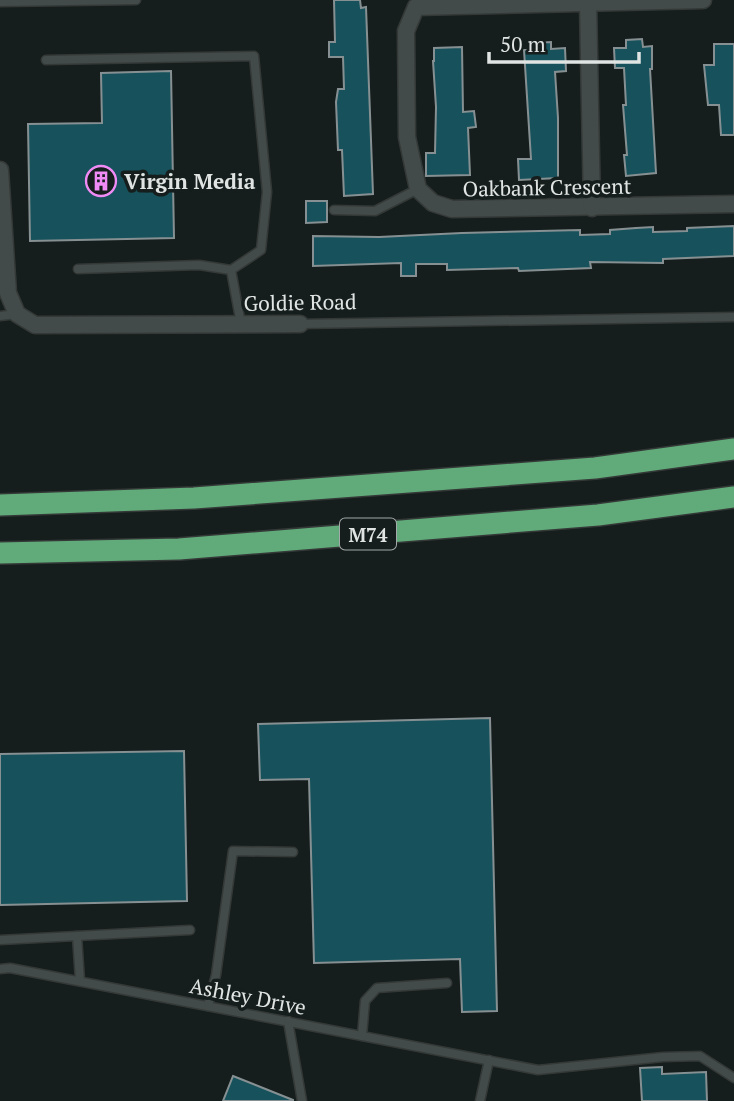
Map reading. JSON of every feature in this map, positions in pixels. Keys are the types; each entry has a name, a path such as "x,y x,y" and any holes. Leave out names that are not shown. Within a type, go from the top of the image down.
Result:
{"highway":[{"name":"M74","path":"0,505 194,498 595,468 734,449"},
{"name":"M74","path":"0,553 179,549 598,515 734,497"}],"street":[{"path":"418,189 407,137 406,31 416,7 702,0"},
{"path":"588,3 592,208"},
{"path":"0,170 4,276 17,314"},
{"name":"Oakbank Crescent","path":"418,189 433,203 452,209 734,204"},
{"name":"Goldie Road","path":"17,314 35,325 300,324"}],"lane":[{"path":"0,2 136,0"},
{"path":"46,60 254,56 267,192 261,250 231,270 199,265 78,270"},
{"path":"334,210 375,211 418,189"},
{"path":"231,270 241,324"},
{"path":"0,316 17,314"},
{"name":"Goldie Road","path":"300,324 734,317"},
{"path":"208,1006 216,975 233,851 293,852"},
{"path":"0,940 190,930"},
{"path":"77,936 80,981"},
{"name":"Ashley Drive","path":"0,969 10,968 80,981 538,1070 663,1057 701,1056 734,1078"},
{"path":"362,1036 365,1001 377,988 447,983"},
{"path":"288,1021 302,1101"},
{"path":"481,1101 489,1060"}],"building":[{"path":"334,0 360,0 361,8 366,7 373,194 344,196 336,102 338,89 344,89 343,57 329,57 329,42 335,42"},
{"path":"642,39 643,47 652,46 650,69 656,173 626,176 624,68 615,68 614,48 626,48 626,40"},
{"path":"551,42 551,49 565,48 566,71 555,72 558,178 519,180 518,159 531,159 524,50 535,50 535,43"},
{"path":"714,44 734,44 734,135 721,135 719,105 708,105 704,65 714,65"},
{"path":"462,47 463,112 474,111 476,127 468,128 470,175 426,176 426,153 435,153 434,48"},
{"name":"Virgin Media","path":"171,71 174,238 30,241 28,124 102,123 101,73"},
{"path":"306,201 327,201 327,222 306,223"},
{"path":"734,226 734,256 663,259 663,263 590,262 591,268 519,271 518,268 447,270 447,264 416,264 416,276 401,276 401,263 313,266 313,236 379,237 580,230 580,235 610,234 610,230 653,227 653,232"},
{"path":"490,718 497,1011 462,1012 460,959 314,963 309,779 260,780 258,724"},
{"path":"184,751 187,901 0,905 0,754"},
{"path":"662,1067 662,1074 706,1072 707,1101 642,1101 640,1068"},
{"path":"233,1076 293,1100 293,1101 223,1101"}],"place":[{"name":"Virgin Media","path":"101,181"}]}
